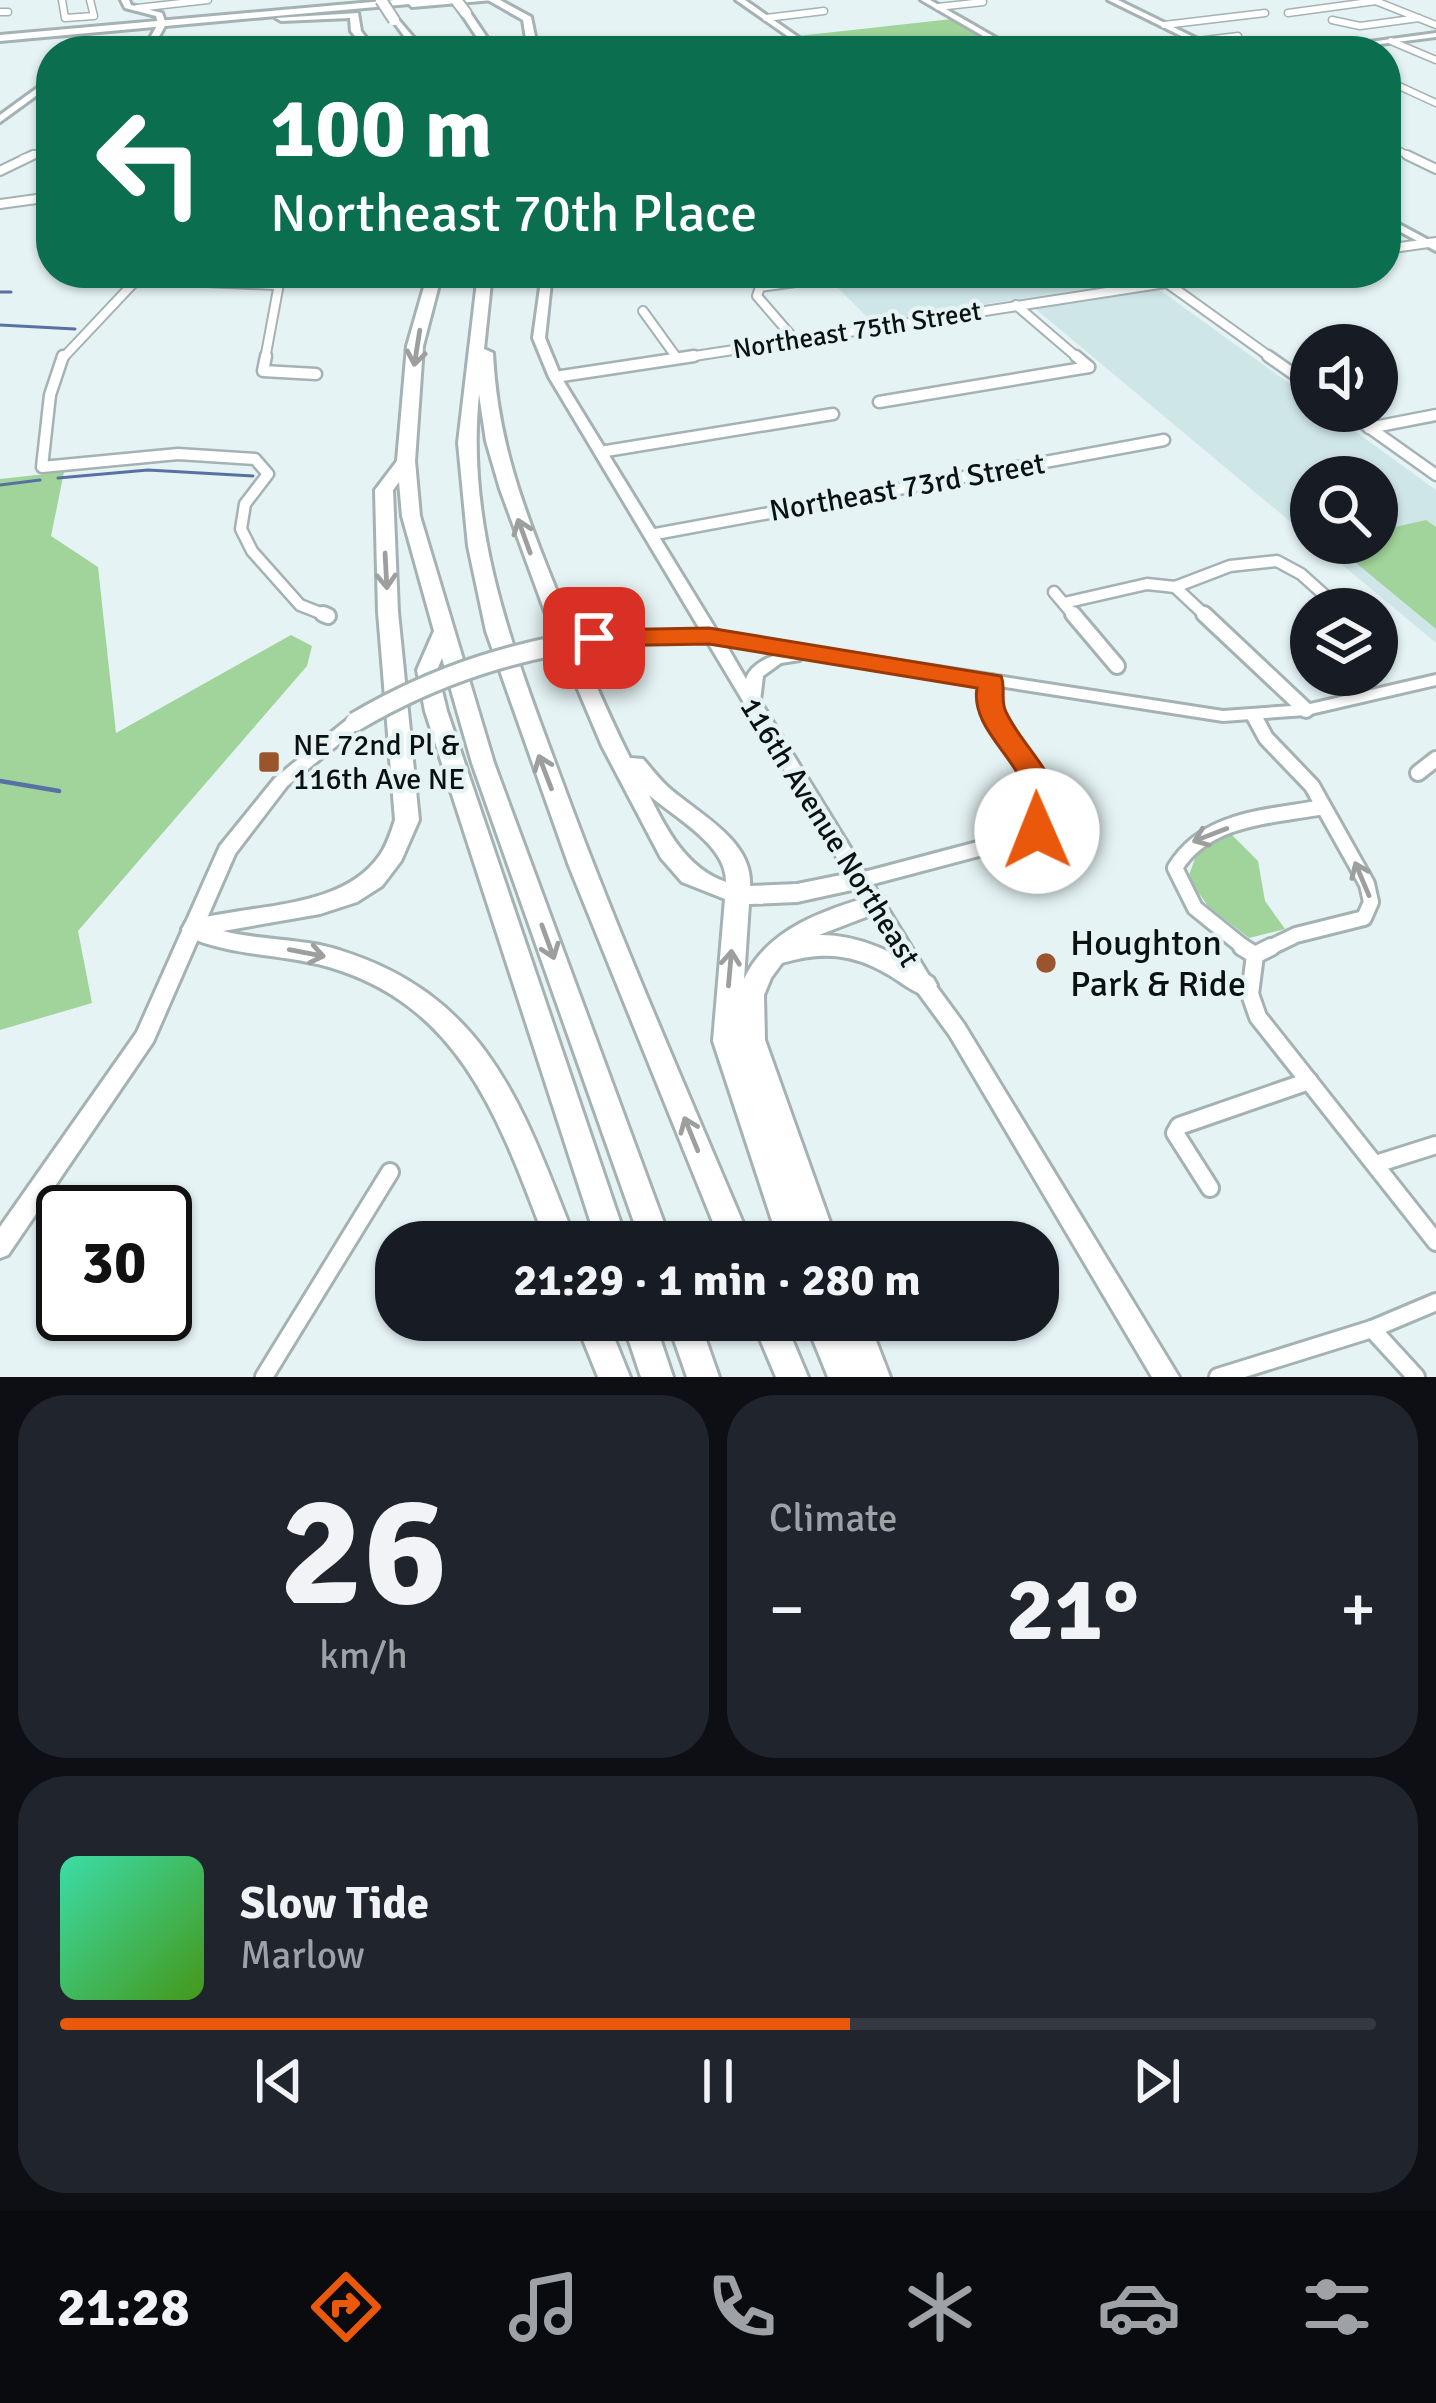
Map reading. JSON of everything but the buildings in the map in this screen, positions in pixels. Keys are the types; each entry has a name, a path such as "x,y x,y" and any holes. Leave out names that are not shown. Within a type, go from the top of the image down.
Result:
{"highway":[{"path":"381,0 407,36"},
{"path":"456,0 481,36"},
{"path":"491,0 504,3 530,23 531,36"},
{"path":"281,18 358,17 356,8 332,9"},
{"path":"431,288 415,346 406,461 411,516 483,764 648,1221"},
{"path":"483,288 466,443 469,493 496,631 581,866 727,1221"},
{"path":"474,340 485,352 496,450 526,542 607,727 674,862 710,886 737,893 801,893 861,880"},
{"path":"195,928 228,917 268,918 321,908 373,880 401,841 407,820 388,612 384,490 406,461"},
{"path":"443,633 427,670 436,711 605,1221"},
{"path":"607,727 657,790 725,846 740,873 727,1041 787,1221"},
{"path":"814,1221 748,1025 754,987 777,954 808,926 875,904"},
{"path":"195,928 224,945 298,950 364,969 397,984 446,1020 494,1079 552,1221"},
{"path":"777,954 802,946 852,946 869,950 924,985"},
{"path":"599,1341 614,1377"},
{"path":"645,1341 657,1377"},
{"path":"690,1341 703,1377"},
{"path":"777,1341 792,1377"},
{"path":"829,1341 844,1377"},
{"path":"860,1341 874,1377"}],"main road":[{"path":"125,0 159,15 162,26 156,36"},
{"path":"356,8 422,0"},
{"path":"356,8 491,0"},
{"path":"740,0 793,36"},
{"path":"925,0 989,36"},
{"path":"1112,0 1188,36"},
{"path":"162,26 332,9"},
{"path":"0,38 281,18"},
{"path":"1401,40 1436,35"},
{"path":"0,119 36,92"},
{"path":"1401,228 1433,244"},
{"name":"116th Avenue Northeast","path":"545,288 539,338 555,377 709,636 924,985 957,1030 1166,1377"},
{"path":"0,1246 127,1068 164,1000 227,851 254,812 292,770 355,722 428,682 537,648 618,636 709,636 1180,712 1254,716 1306,710 1436,680"},
{"path":"754,707 752,681 757,672 777,659 821,656"}],"street":[{"path":"137,8 208,0"},
{"path":"1288,13 1375,1 1436,25"},
{"path":"90,2 94,16 65,18 62,3 90,2"},
{"path":"938,7 983,2"},
{"path":"766,17 824,11"},
{"path":"1165,25 1265,13"},
{"path":"1332,20 1360,26 1419,18"},
{"path":"1204,21 1238,36"},
{"path":"1401,45 1436,60"},
{"path":"1401,87 1436,103"},
{"path":"1401,152 1436,169"},
{"path":"0,171 12,161 36,154"},
{"path":"0,204 36,199"},
{"path":"1401,247 1433,244"},
{"path":"129,288 63,356 50,395 42,467 178,454 255,459 268,474 245,504 241,529 252,550 300,605 328,616"},
{"path":"276,288 263,371 316,374"},
{"path":"760,288 758,299 795,340"},
{"name":"Northeast 75th Street","path":"555,377 1132,288"},
{"path":"1173,288 1290,371"},
{"path":"879,402 1089,367 1016,305"},
{"path":"644,311 677,358"},
{"path":"600,452 833,414"},
{"path":"1398,422 1436,415"},
{"path":"1376,432 1436,476"},
{"name":"Northeast 73rd Street","path":"650,535 1164,440"},
{"path":"1174,587 1188,578 1279,561 1313,588"},
{"path":"1117,666 1059,597 1147,584 1174,587 1306,710"},
{"path":"861,880 1027,836 1041,826 1038,780 994,717 988,701 991,682"},
{"path":"1254,716 1266,738 1312,786 1366,884 1371,902 1364,918 1296,935 1255,955"},
{"path":"1418,773 1436,759"},
{"path":"1255,955 1216,929 1190,903 1175,868 1182,850 1210,832 1323,807"},
{"path":"1255,955 1250,994 1258,1017 1436,1242"},
{"path":"1210,1188 1175,1133 1179,1126 1309,1081"},
{"path":"1376,1164 1436,1145"},
{"path":"264,1377 390,1172"},
{"path":"1218,1377 1372,1329 1436,1302"},
{"path":"1372,1329 1416,1377"}],"shaded area":[{"path":"838,288 1088,288 872,322"},
{"path":"1157,288 1290,384 1290,432 1356,432 1389,456 1290,456 1290,521 1032,306"},
{"path":"1398,462 1436,490 1436,643 1398,611 1398,588 1370,588 1341,564 1398,564"}],"green space":[{"path":"952,19 982,36 798,36"},
{"path":"64,472 51,536 98,567 116,733 291,635 312,646 307,666 78,931 92,1003 0,1030 0,479"},
{"path":"1426,520 1436,527 1436,629 1398,598 1398,588 1386,588 1357,564 1398,564 1398,526"},
{"path":"1232,835 1258,861 1265,901 1285,929 1249,938 1208,906 1188,878 1198,850"}],"waterway":[{"path":"0,292 11,292"},
{"path":"0,325 75,329"},
{"path":"58,478 148,470 253,476"},
{"path":"0,485 40,480"},
{"path":"0,781 59,791"}],"place":[{"name":"NE 72nd Pl & 116th Ave NE","path":"269,762"},
{"name":"Houghton Park & Ride","path":"1046,963"}],"route":[{"path":"594,638 709,636 991,682 988,701 994,717 1038,780 1043,820 1037,831"}]}
